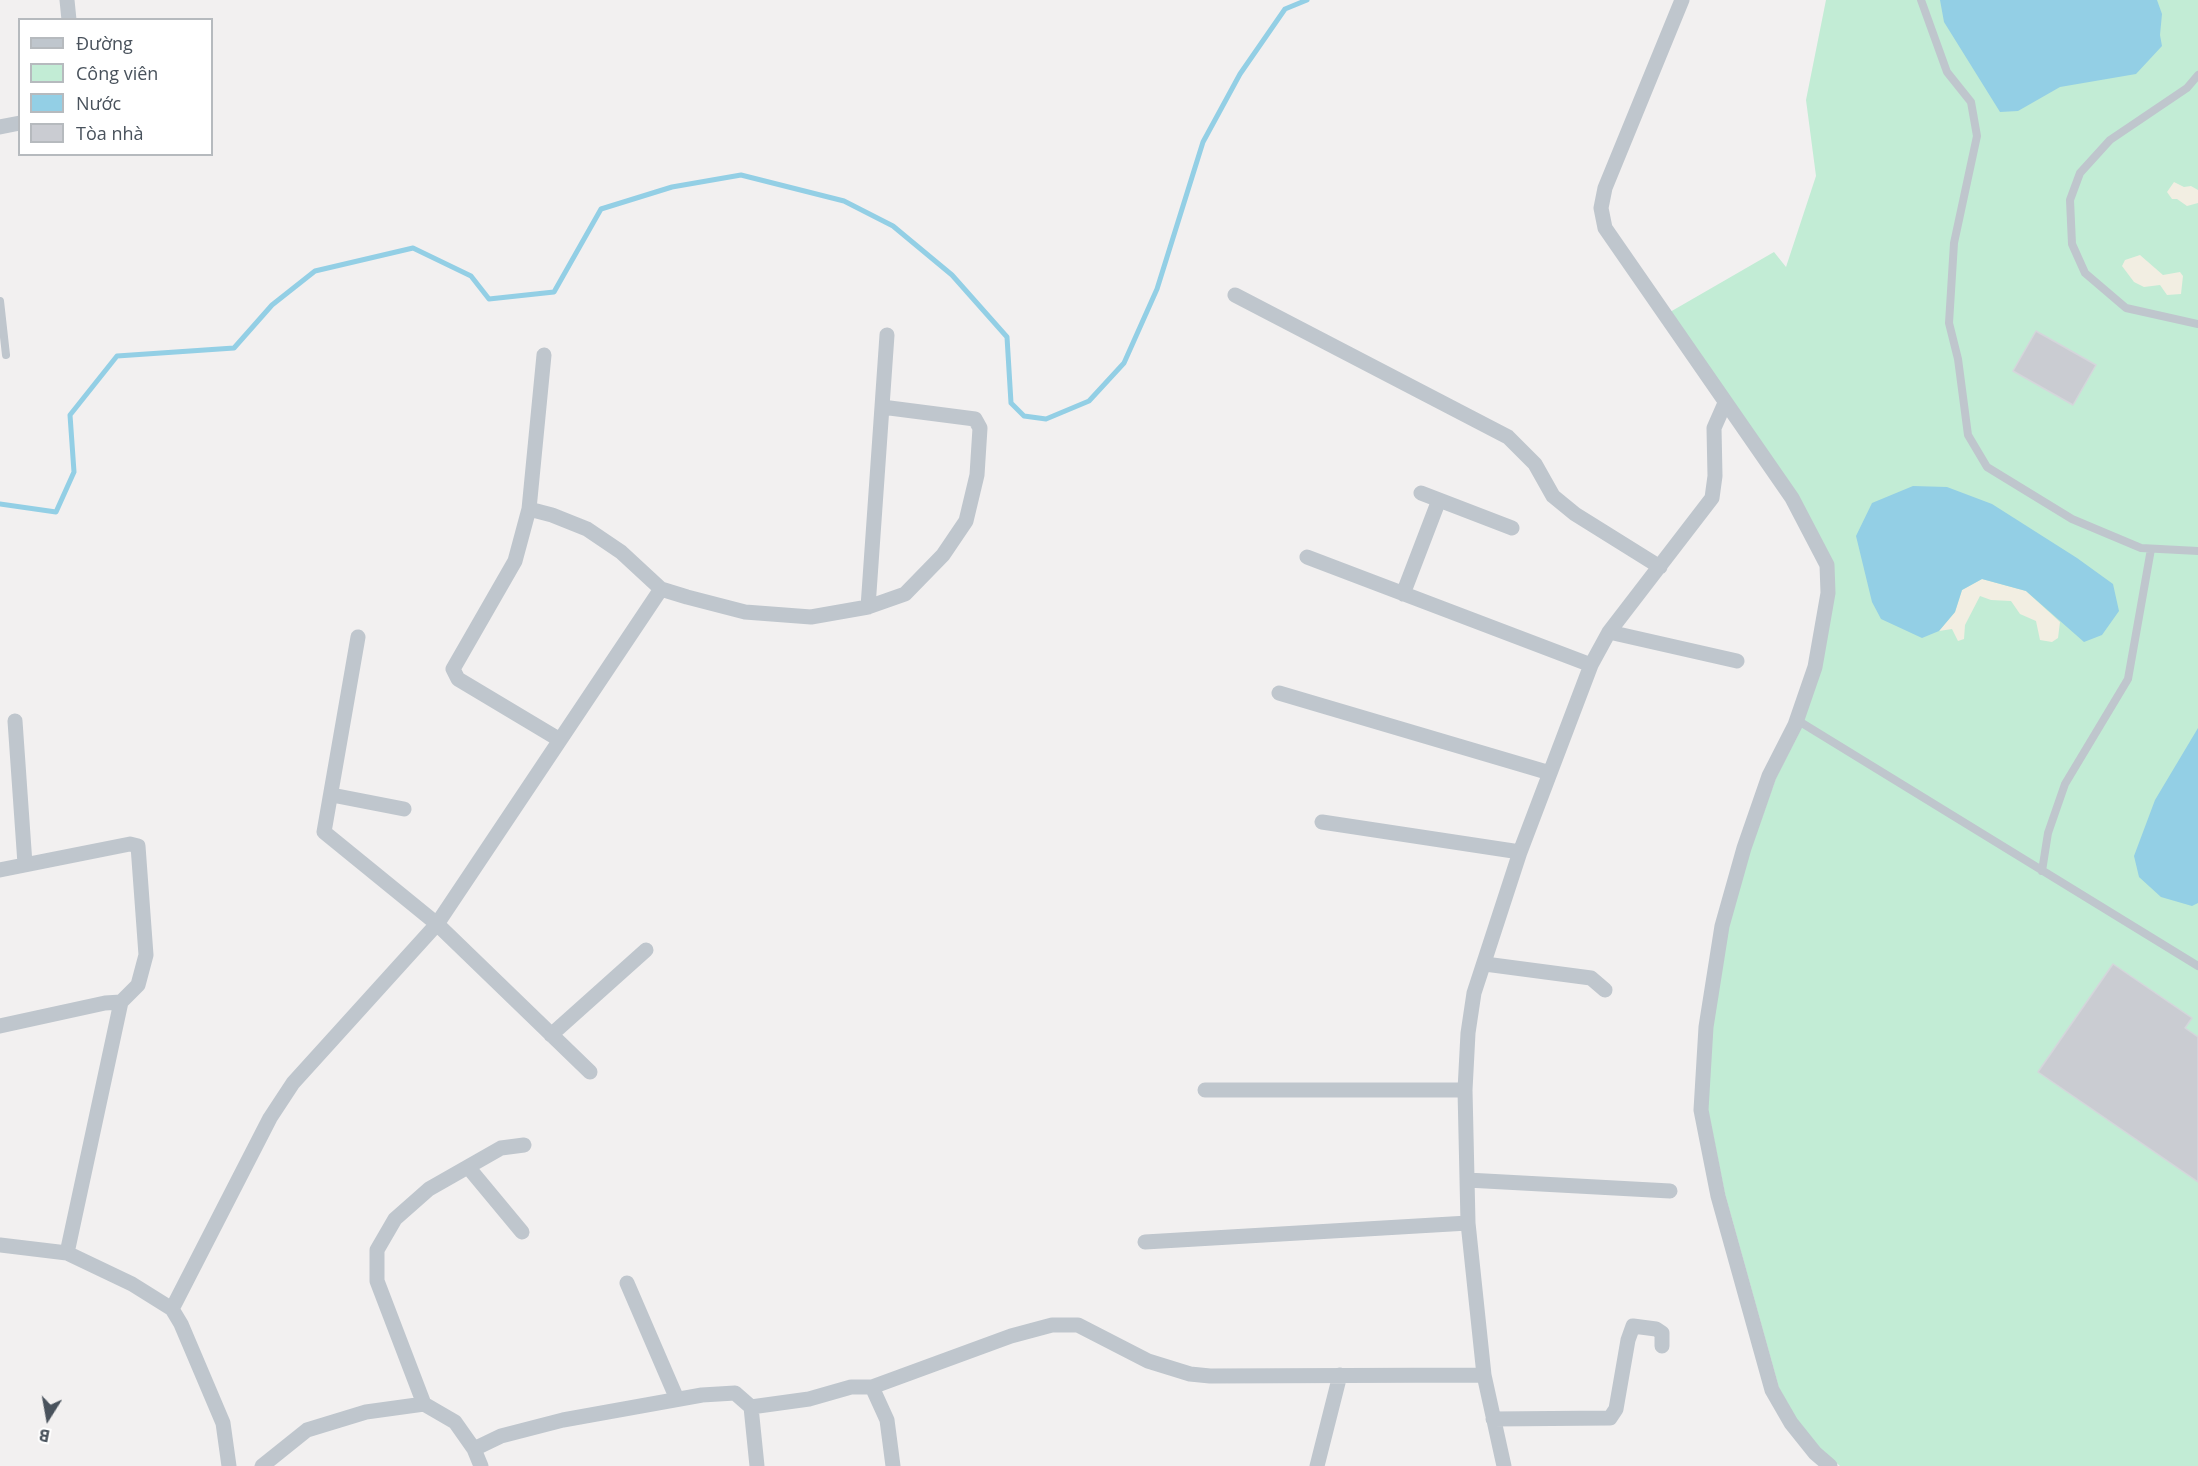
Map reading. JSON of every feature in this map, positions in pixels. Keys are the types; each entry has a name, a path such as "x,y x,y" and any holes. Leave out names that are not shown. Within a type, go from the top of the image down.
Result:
{"street":[{"path":"67,0 69,18"},
{"path":"1682,0 1608,178 1601,208 1605,228 1792,498 1827,565 1828,592 1815,667 1797,720 1769,776 1744,848 1722,926 1706,1027 1701,1110 1718,1196 1772,1390 1791,1423 1815,1453 1830,1466"},
{"path":"0,127 18,123"},
{"path":"1235,295 1508,437 1534,464 1554,496 1575,514 1660,567"},
{"path":"868,607 886,335"},
{"path":"544,355 529,509 515,561 453,669 458,679 560,740"},
{"path":"1504,1466 1484,1375 1468,1224 1465,1090 1469,1023 1474,993 1520,852 1591,665 1609,632 1712,498 1716,476 1714,428 1725,403"},
{"path":"529,509 552,515 587,529 621,552 661,589 745,612 811,617 868,607 905,594 943,555 966,521 977,475 980,428 975,419 882,406"},
{"path":"1421,493 1512,528"},
{"path":"1403,594 1439,500"},
{"path":"1306,557 1591,665"},
{"path":"172,1309 270,1118 293,1083 437,924 661,589"},
{"path":"1609,632 1737,661"},
{"path":"358,637 324,832 437,924 590,1072"},
{"path":"1279,693 1550,773"},
{"path":"15,721 25,864"},
{"path":"332,795 404,809"},
{"path":"1322,822 1520,852"},
{"path":"0,870 130,844 138,846 146,955 138,985 120,1002 67,1253"},
{"path":"551,1035 646,950"},
{"path":"1485,964 1592,978 1605,990"},
{"path":"0,1026 105,1002 120,1002"},
{"path":"1205,1090 1465,1090"},
{"path":"424,1404 377,1281 377,1250 395,1219 429,1189 501,1148 524,1145"},
{"path":"468,1167 522,1232"},
{"path":"1467,1180 1670,1191"},
{"path":"1145,1242 1468,1224"},
{"path":"0,1245 67,1253 132,1284 172,1309 182,1324 223,1423 229,1466"},
{"path":"627,1283 677,1400"},
{"path":"751,1407 809,1399 851,1387 872,1387 1011,1336 1052,1325 1078,1325 1148,1360 1190,1374 1210,1376 1484,1375"},
{"path":"1493,1419 1610,1418 1616,1409 1628,1340 1633,1326 1656,1329 1662,1333 1662,1346"},
{"path":"1317,1466 1340,1375"},
{"path":"872,1387 887,1420 893,1466"},
{"path":"474,1449 501,1436 563,1420 677,1400 735,1393 751,1407 758,1466"},
{"path":"262,1466 307,1430 366,1412 424,1404 455,1422 474,1449 481,1466"}],"lane":[{"path":"1921,0 1947,72 1971,102 1977,136 1954,243 1949,323 1958,359 1968,435 1987,467 2072,519 2141,548 2198,551"},
{"path":"2198,75 2187,88 2110,140 2080,173 2070,200 2072,244 2085,273 2126,308 2198,324"},
{"path":"0,301 6,356"},
{"path":"2042,871 2048,833 2065,784 2128,679 2151,549"},
{"path":"1797,720 2198,966"}],"green space":[{"path":"1826,0 2198,0 2198,1466 1840,1466 1819,1447 1797,1420 1779,1388 1725,1194 1708,1110 1709,1047 1729,923 1749,854 1776,778 1800,731 1833,562 1670,312 1774,252 1786,267 1816,176 1806,100"}],"sand":[{"path":"2174,182 2198,190 2198,203 2187,206 2177,199 2172,199 2167,192"},
{"path":"2140,255 2163,275 2180,272 2183,276 2181,294 2167,295 2160,285 2144,287 2134,282 2122,266 2125,260"},
{"path":"1982,579 2026,591 2060,622 2058,638 2052,642 2040,640 2036,621 2020,614 2011,601 1991,600 1980,596 1965,625 1964,639 1958,641 1952,629 1939,631 1955,612 1962,590"}],"water":[{"path":"1940,0 2157,0 2162,14 2160,35 2162,46 2136,74 2060,87 2018,111 2000,112 1944,22"},
{"path":"1913,486 1947,487 1992,504 2077,558 2113,584 2119,611 2102,635 2084,642 2026,591 1982,579 1962,590 1955,612 1939,631 1922,638 1881,619 1872,602 1856,536 1872,503"},
{"path":"2198,728 2198,903 2192,906 2161,897 2139,877 2134,856 2155,800"}],"building":[{"path":"2036,331 2096,365 2073,405 2013,371"},
{"path":"2113,964 2192,1018 2185,1028 2198,1037 2198,1182 2038,1072"}],"waterway":[{"path":"0,504 56,512 74,472 70,415 117,356 234,348 272,305 315,271 413,248 471,276 489,299 554,292 601,209 672,187 741,175 844,201 893,226 952,275 1007,337 1011,403 1024,416 1046,419 1089,401 1124,363 1157,289 1203,142 1240,74 1285,9 1307,0"}]}
